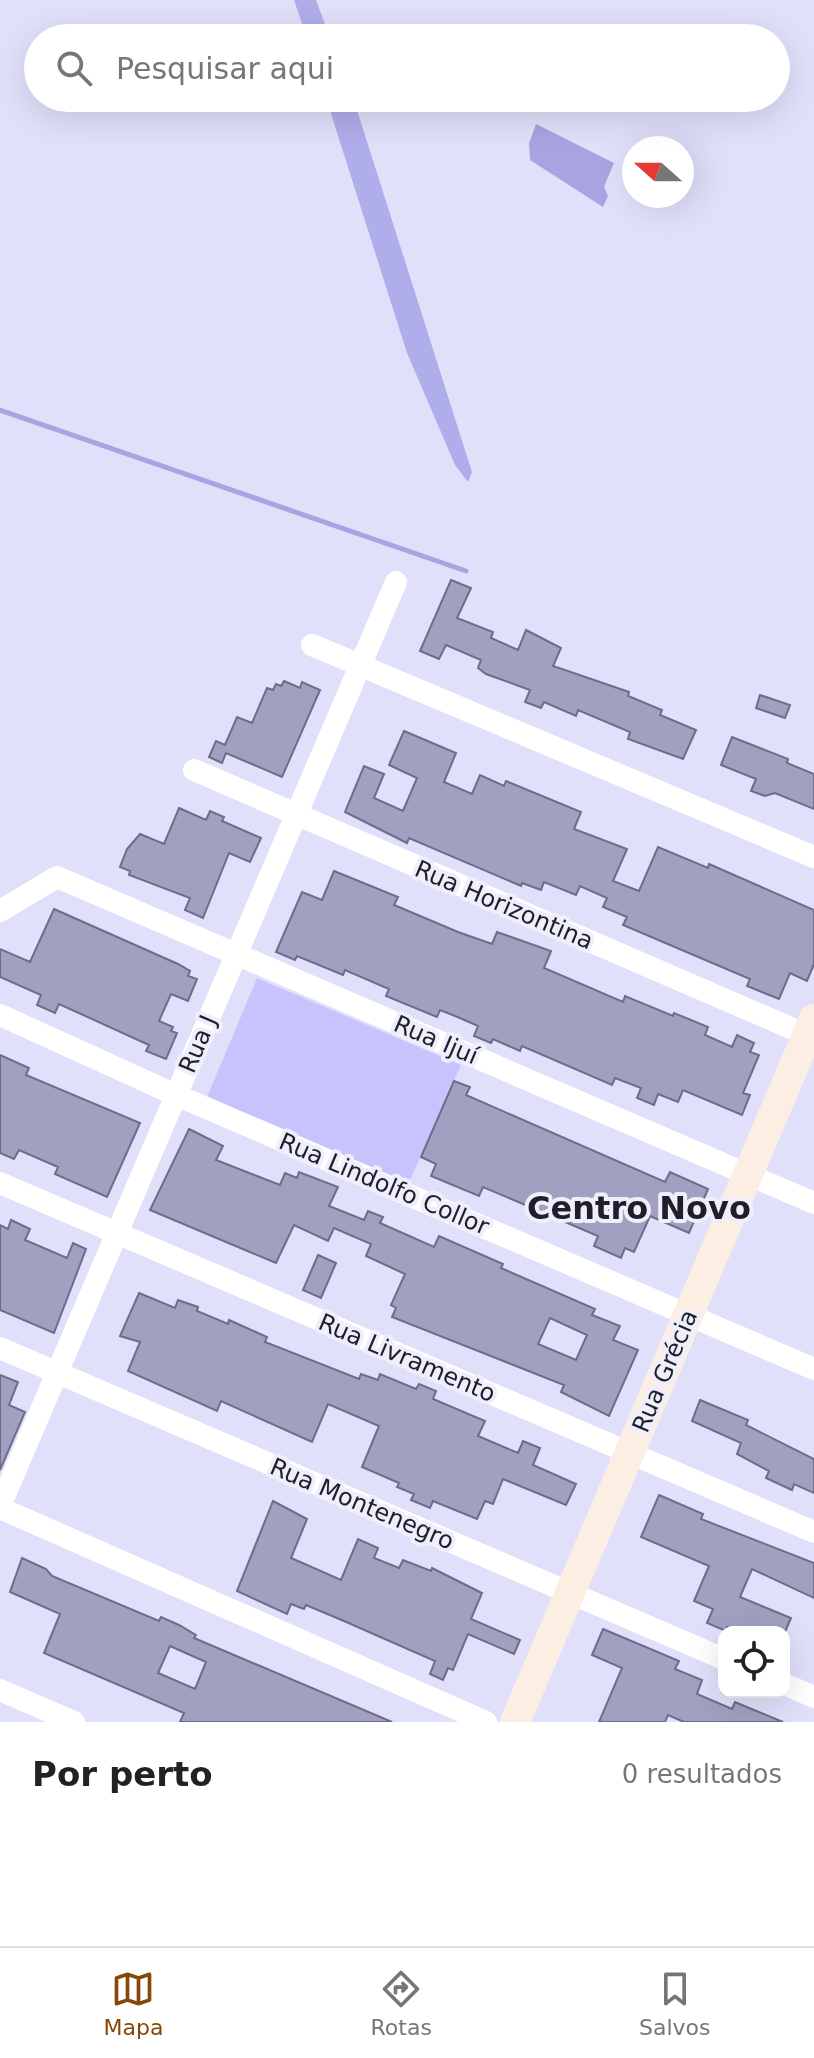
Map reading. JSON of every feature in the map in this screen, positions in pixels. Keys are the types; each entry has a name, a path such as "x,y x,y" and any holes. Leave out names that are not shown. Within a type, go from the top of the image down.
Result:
{"main road":[{"name":"Rua Grécia","path":"515,1722 812,1031"}],"street":[{"name":"Rua J","path":"0,1507 396,582"},
{"path":"312,645 814,857"},
{"name":"Rua Horizontina","path":"194,770 296,816 812,1031"},
{"name":"Rua Ijuí","path":"2,904 57,877 814,1203"},
{"name":"Rua Lindolfo Collor","path":"0,1015 176,1095 814,1369"},
{"name":"Rua Livramento","path":"0,1183 814,1532"},
{"name":"Rua Montenegro","path":"0,1348 718,1656"},
{"path":"0,1507 486,1722"},
{"path":"790,1687 814,1697"},
{"path":"0,1690 74,1722"}],"shaded area":[{"path":"294,0 316,0 325,24 302,24"},
{"path":"330,112 358,112 472,472 468,482 455,465 407,353"},
{"path":"536,124 614,163 604,187 608,196 603,207 530,160 529,143"},
{"path":"257,978 461,1065 407,1187 207,1097"}],"building":[{"path":"451,580 471,588 457,618 493,632 491,638 518,650 526,630 561,648 553,666 629,692 628,696 662,710 660,715 696,730 683,759 628,739 630,732 578,710 576,716 544,702 541,708 525,702 530,690 486,674 478,668 481,660 446,645 439,659 420,651"},
{"path":"284,681 300,688 302,682 320,690 282,777 226,753 222,763 209,757 216,741 225,745 237,717 252,723 267,688 273,690 276,684 281,686"},
{"path":"760,695 790,705 785,718 756,708"},
{"path":"404,731 456,753 444,782 472,794 480,775 504,786 506,781 581,812 574,829 627,849 613,881 639,891 658,847 708,868 709,864 814,910 814,964 807,981 790,973 779,999 747,986 750,979 623,925 627,917 603,907 607,898 580,886 576,895 544,882 541,890 522,883 521,886 409,838 407,843 345,812 364,766 384,774 374,798 403,811 417,778 389,765"},
{"path":"732,737 788,759 787,763 814,774 814,809 775,793 765,796 751,791 756,779 721,765"},
{"path":"179,808 206,820 210,811 224,817 222,821 261,838 250,862 229,853 203,918 185,910 190,898 129,875 130,871 120,867 127,849 140,834 164,844"},
{"path":"334,871 398,897 394,905 458,932 492,944 497,932 551,951 544,968 623,1002 625,996 708,1027 705,1035 732,1047 737,1035 754,1043 750,1052 759,1055 743,1093 750,1095 742,1115 683,1090 678,1102 658,1094 654,1105 637,1098 641,1088 615,1078 612,1085 522,1046 520,1051 493,1039 491,1043 474,1036 478,1026 460,1018 440,1010 437,1017 386,996 389,989 345,970 343,975 297,956 295,960 276,952 302,892 322,900"},
{"path":"54,909 178,964 190,971 188,976 197,979 188,1001 171,994 159,1021 173,1027 171,1031 177,1033 166,1059 146,1051 149,1045 59,1004 55,1013 37,1005 41,995 0,977 0,949 30,962"},
{"path":"0,1055 29,1068 26,1075 140,1123 107,1197 55,1174 58,1167 19,1150 14,1159 0,1153"},
{"path":"454,1081 470,1087 466,1095 665,1182 670,1172 708,1189 689,1233 650,1216 634,1252 625,1248 621,1258 594,1246 598,1236 483,1187 479,1196 431,1176 436,1164 421,1157"},
{"path":"189,1129 223,1146 216,1160 280,1185 285,1173 297,1178 299,1172 338,1187 329,1206 364,1220 368,1211 383,1217 380,1223 434,1247 439,1236 503,1264 501,1268 595,1309 592,1315 620,1326 613,1340 638,1350 609,1416 561,1392 564,1385 392,1317 396,1308 391,1305 405,1274 366,1256 371,1244 334,1228 328,1241 294,1225 276,1263 150,1210","holes":["550,1318 587,1335 576,1360 538,1344"]},
{"path":"11,1220 30,1229 25,1240 67,1258 73,1243 86,1249 54,1333 0,1310 0,1225 8,1229"},
{"path":"318,1255 336,1263 321,1298 303,1290"},
{"path":"139,1293 175,1308 178,1300 198,1307 197,1311 228,1324 229,1320 267,1337 265,1342 359,1379 361,1374 378,1380 380,1374 416,1389 419,1384 436,1391 433,1399 485,1421 478,1436 518,1453 523,1441 540,1448 533,1465 576,1484 566,1505 503,1479 493,1504 485,1501 477,1519 433,1501 430,1508 411,1500 414,1494 397,1487 399,1483 362,1467 379,1426 328,1404 312,1442 221,1401 217,1411 128,1371 140,1342 120,1336"},
{"path":"0,1375 18,1382 9,1405 25,1412 0,1470"},
{"path":"700,1400 748,1420 746,1425 814,1459 814,1493 794,1484 792,1490 766,1478 769,1471 737,1454 741,1443 692,1421"},
{"path":"659,1495 703,1514 701,1519 814,1563 814,1598 752,1569 740,1597 791,1618 788,1626 718,1628 707,1623 713,1609 694,1601 709,1566 641,1537"},
{"path":"273,1501 307,1519 291,1558 341,1580 358,1539 378,1548 374,1558 399,1568 403,1560 431,1571 432,1568 482,1593 471,1619 520,1640 514,1654 468,1634 453,1670 448,1668 443,1680 430,1674 435,1661 344,1621 306,1605 304,1609 291,1604 287,1614 237,1591"},
{"path":"22,1558 46,1569 52,1576 159,1621 161,1617 196,1635 194,1638 392,1722 180,1722 184,1713 44,1653 60,1614 10,1592","holes":["170,1646 206,1662 195,1689 158,1673"]},
{"path":"603,1629 679,1661 675,1669 702,1680 697,1694 732,1709 735,1702 783,1722 684,1722 668,1715 665,1722 599,1722 622,1668 592,1655"}],"waterway":[{"path":"0,410 466,571"}],"district":[{"name":"Centro Novo","path":"639,1208"}]}
